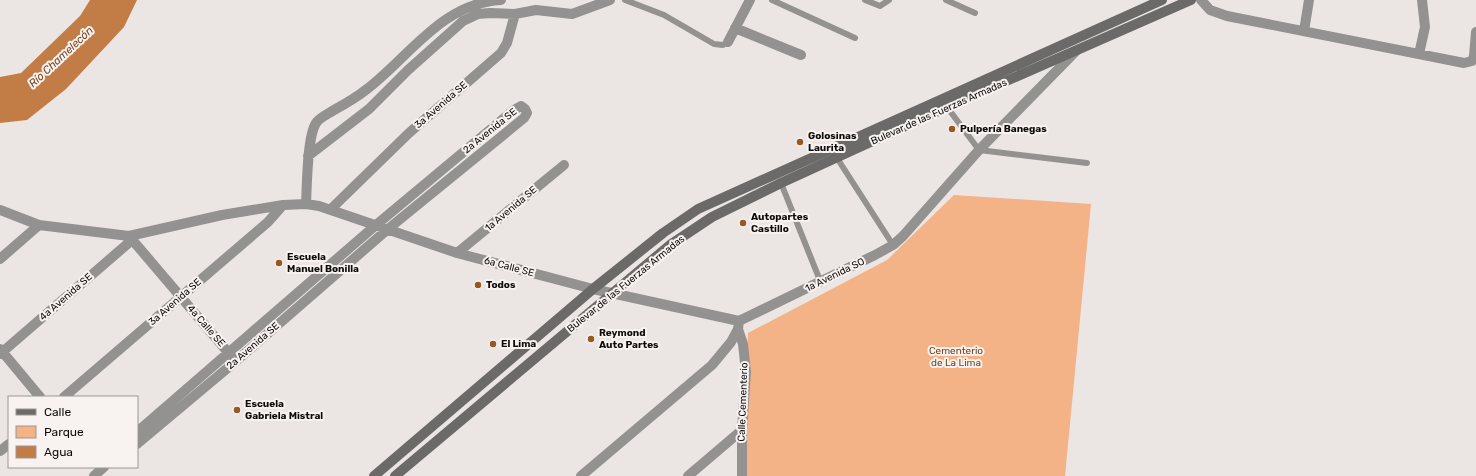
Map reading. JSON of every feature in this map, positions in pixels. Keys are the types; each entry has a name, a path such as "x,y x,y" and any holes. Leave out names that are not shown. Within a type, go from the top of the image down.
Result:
{"street":[{"path":"306,204 308,156 314,128 320,119 367,89 446,18 465,8 489,1 501,0"},
{"path":"308,156 369,108 408,70 463,21 478,14 515,14 536,10 572,14 610,0"},
{"path":"728,42 750,0"},
{"name":"Bulevar de las Fuerzas Armadas","path":"374,476 593,289 663,233 698,209 1146,3 1162,0"},
{"name":"Bulevar de las Fuerzas Armadas","path":"395,476 670,246 712,217 947,107 1191,0"},
{"path":"1201,0 1204,5 1218,14 1464,63 1472,61 1474,56 1476,32"},
{"path":"1304,31 1309,0"},
{"path":"1419,54 1425,27 1422,0"},
{"name":"3a Avenida SE","path":"331,209 409,133 502,53 507,43 515,14"},
{"path":"735,28 801,55"},
{"name":"1a Avenida SO","path":"738,325 893,245 903,236 979,150 1076,51"},
{"name":"2a Avenida SE","path":"138,431 376,225 514,110 521,106 525,109 527,113 524,118 388,229 236,361 138,443"},
{"name":"1a Avenida SE","path":"457,253 564,165"},
{"name":"6a Calle SE","path":"130,238 222,215 283,205 306,204 331,209 457,253 738,325"},
{"name":"3a Avenida SE","path":"65,396 268,222 283,205"},
{"path":"0,210 39,224 130,238"},
{"path":"0,259 39,224"},
{"name":"4a Calle SE","path":"130,238 236,361"},
{"name":"4a Avenida SE","path":"1,351 130,238"},
{"path":"581,476 712,365 724,352 738,325"},
{"name":"Calle Cementerio","path":"738,325 743,344 746,372 742,430 742,476"},
{"path":"1,351 39,396"},
{"path":"688,476 742,430"},
{"path":"0,451 8,445"},
{"path":"94,476 103,468"}],"lane":[{"path":"625,0 664,15 714,44 723,45 728,42"},
{"path":"772,0 856,38"},
{"path":"865,0 880,6 889,0"},
{"path":"946,0 975,12"},
{"path":"947,107 979,150 1087,163"},
{"path":"837,158 893,245"},
{"path":"782,183 821,282"}],"green space":[{"name":"Cementerio de La Lima","path":"954,195 1091,204 1065,476 743,476 748,333 887,260"}],"water":[{"name":"Río Chamelecón","path":"90,0 137,0 124,27 66,89 27,120 0,123 0,77 21,73 80,16"}],"place":[{"name":"Pulpería Banegas","path":"952,129"},
{"name":"Golosinas Laurita","path":"800,142"},
{"name":"Autopartes Castillo","path":"743,223"},
{"name":"Escuela Manuel Bonilla","path":"279,263"},
{"name":"Todos","path":"478,285"},
{"name":"Reymond Auto Partes","path":"591,339"},
{"name":"El Lima","path":"493,344"},
{"name":"Escuela Gabriela Mistral","path":"237,410"}]}
